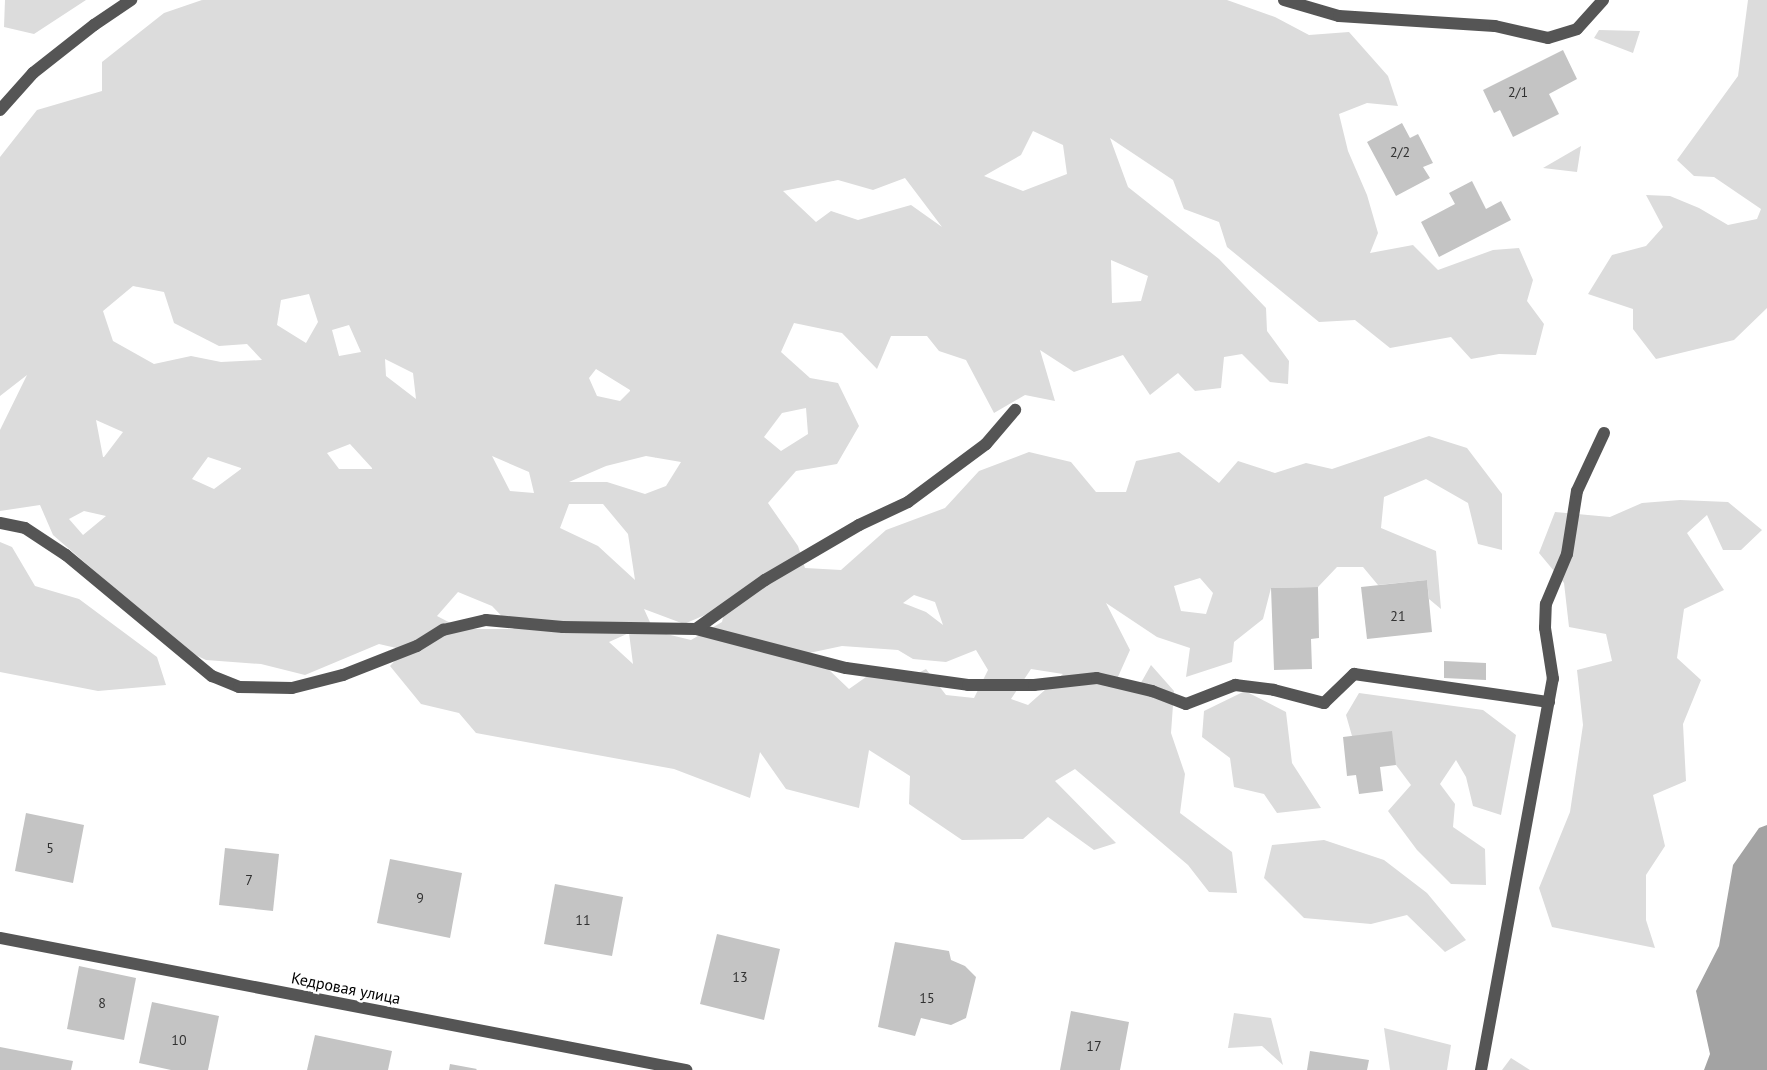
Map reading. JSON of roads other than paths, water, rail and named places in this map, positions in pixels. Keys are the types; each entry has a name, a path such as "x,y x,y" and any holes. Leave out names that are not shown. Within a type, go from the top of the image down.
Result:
{"street":[{"path":"0,110 33,73 94,25 131,0"},
{"path":"1284,0 1338,16 1495,26 1548,38 1577,29 1603,0"},
{"path":"696,629 765,580 860,525 908,502 986,444 1015,410"},
{"path":"1481,1070 1553,679 1545,628 1546,604 1567,554 1576,490 1604,433"},
{"path":"0,523 25,528 66,555 186,657 212,676 239,687 292,688 343,675 417,646 443,630 486,620 563,627 696,629 846,668 968,685 1034,685 1098,678 1152,691 1186,704 1235,685 1274,690 1324,703 1354,674 1549,702"},
{"name":"Кедровая улица","path":"0,938 686,1070"}]}
